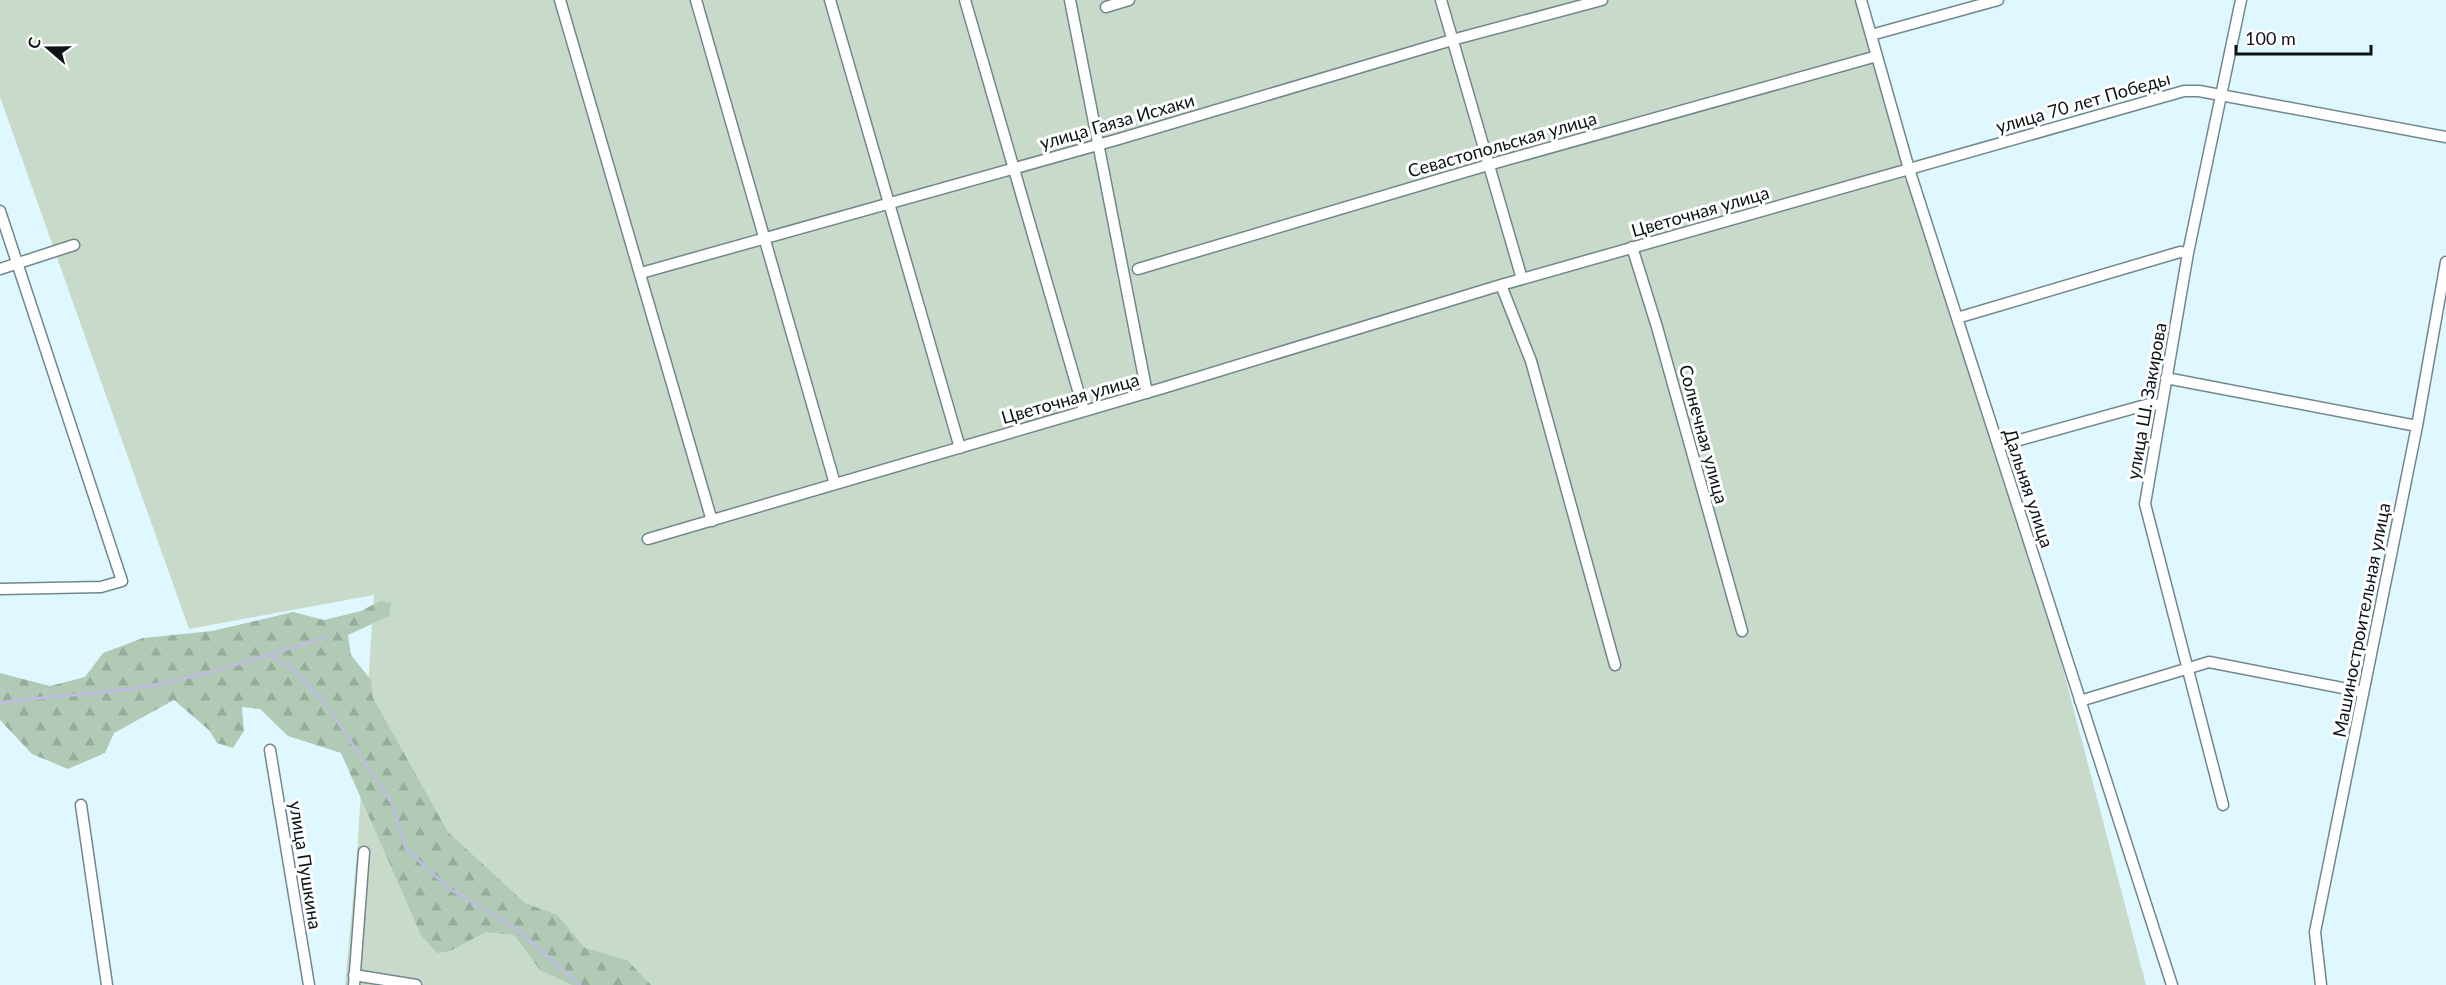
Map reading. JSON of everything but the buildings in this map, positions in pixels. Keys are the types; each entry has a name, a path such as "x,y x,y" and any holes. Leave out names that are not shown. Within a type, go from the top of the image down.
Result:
{"street":[{"path":"560,0 712,521"},
{"path":"696,0 835,484"},
{"path":"830,0 960,448"},
{"path":"965,0 1083,411"},
{"path":"1070,0 1147,393"},
{"path":"1106,7 1129,0"},
{"path":"1441,0 1522,279"},
{"name":"улица Гаяза Исхаки","path":"641,273 1098,145 1452,40 1602,0"},
{"name":"Дальняя улица","path":"1861,0 1909,169 2172,985"},
{"path":"1871,35 1998,0"},
{"name":"улица Ш. Закирова","path":"2223,805 2145,504 2188,253 2241,0"},
{"name":"Севастопольская улица","path":"1138,269 1488,165 1876,56"},
{"name":"улица 70 лет Победы","path":"1909,169 2184,91 2221,95 2446,137"},
{"name":"Цветочная улица","path":"648,539 1147,393 1501,285 1909,169"},
{"path":"0,211 122,581 101,587 1,587"},
{"path":"0,269 74,245"},
{"name":"Солнечная улица","path":"1632,247 1657,327 1742,631"},
{"path":"1957,318 2180,252 2188,253"},
{"name":"Машиностроительная улица","path":"2321,985 2315,932 2417,426 2446,262"},
{"path":"1501,285 1532,361 1615,665"},
{"path":"2166,378 2417,426"},
{"path":"1998,446 2149,404 2162,405"},
{"path":"2080,701 2209,662 2363,692"},
{"name":"улица Пушкина","path":"270,750 309,985"},
{"path":"81,804 107,985"},
{"path":"364,852 354,980 416,985"}],"green space":[{"path":"0,0 1855,0 2036,566 2146,985 345,985 357,853 374,595 189,629 0,97"},
{"path":"380,601 391,603 389,616 348,635 351,655 371,680 373,698 448,832 525,903 557,915 585,948 627,960 651,985 572,985 540,970 514,935 486,932 450,951 437,953 421,935 341,753 288,736 260,709 242,707 244,731 233,748 217,743 209,730 174,700 114,733 105,753 68,769 32,754 0,720 0,673 50,686 85,677 103,653 143,638 212,631 293,612 324,620 361,611"}],"waterway":[{"path":"0,703 160,684 232,666 326,637"},
{"path":"269,655 291,667 325,703 393,805 406,849 450,889 515,928 580,985"}]}
